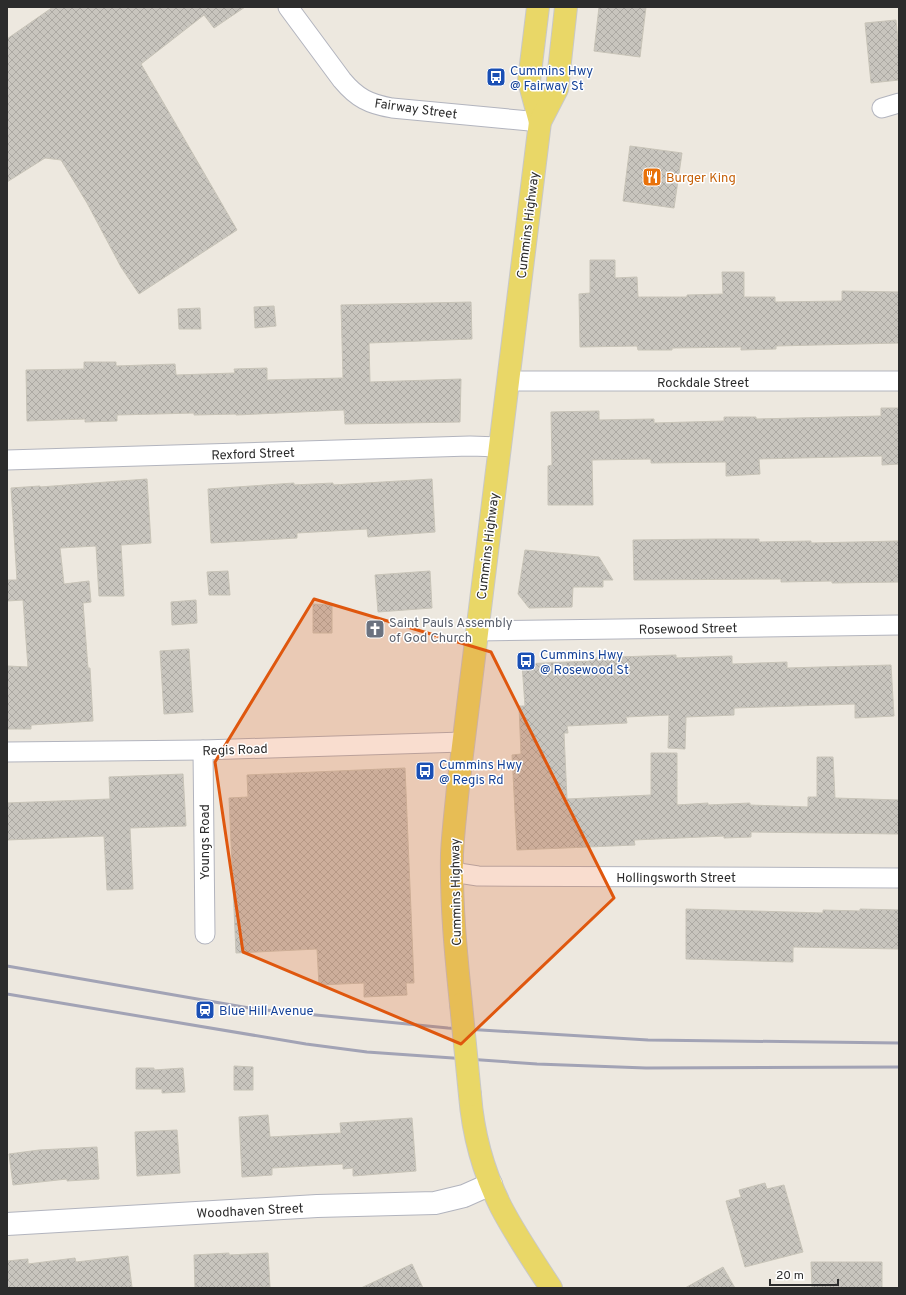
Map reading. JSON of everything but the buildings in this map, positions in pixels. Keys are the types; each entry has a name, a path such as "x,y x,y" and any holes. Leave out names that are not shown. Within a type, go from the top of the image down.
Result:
{"main road":[{"name":"Cummins Highway","path":"538,7 529,81 540,122"},
{"name":"Cummins Highway","path":"551,1288 501,1207 491,1184 476,1136 471,1108 461,1004 452,872 454,833 463,742 540,122 557,89 566,7"}],"street":[{"name":"Fairway Street","path":"288,7 350,90 360,98 370,103 392,108 540,122"},
{"name":"Rockdale Street","path":"508,382 899,382"},
{"name":"Rexford Street","path":"7,460 470,446 500,447"},
{"name":"Rosewood Street","path":"477,631 899,625"},
{"name":"Regis Road","path":"7,752 203,750 463,742"},
{"name":"Youngs Road","path":"203,750 205,934"},
{"name":"Hollingsworth Street","path":"452,872 478,876 899,878"},
{"name":"Woodhaven Street","path":"7,1224 317,1206 435,1203 464,1196 491,1184"}],"highlighted area":[{"path":"314,599 491,652 614,898 461,1044 243,952 215,762"}],"railway":[{"path":"7,966 255,1009 448,1028 648,1040 899,1043"},
{"path":"7,994 306,1044 367,1052 537,1064 646,1068 899,1067"}],"place":[{"name":"Cummins Hwy @ Fairway St","path":"496,77"},
{"name":"Burger King","path":"652,177"},
{"name":"Saint Pauls Assembly of God Church","path":"375,629"},
{"name":"Cummins Hwy @ Rosewood St","path":"526,661"},
{"name":"Cummins Hwy @ Regis Rd","path":"425,771"},
{"name":"Blue Hill Avenue","path":"205,1010"}]}
